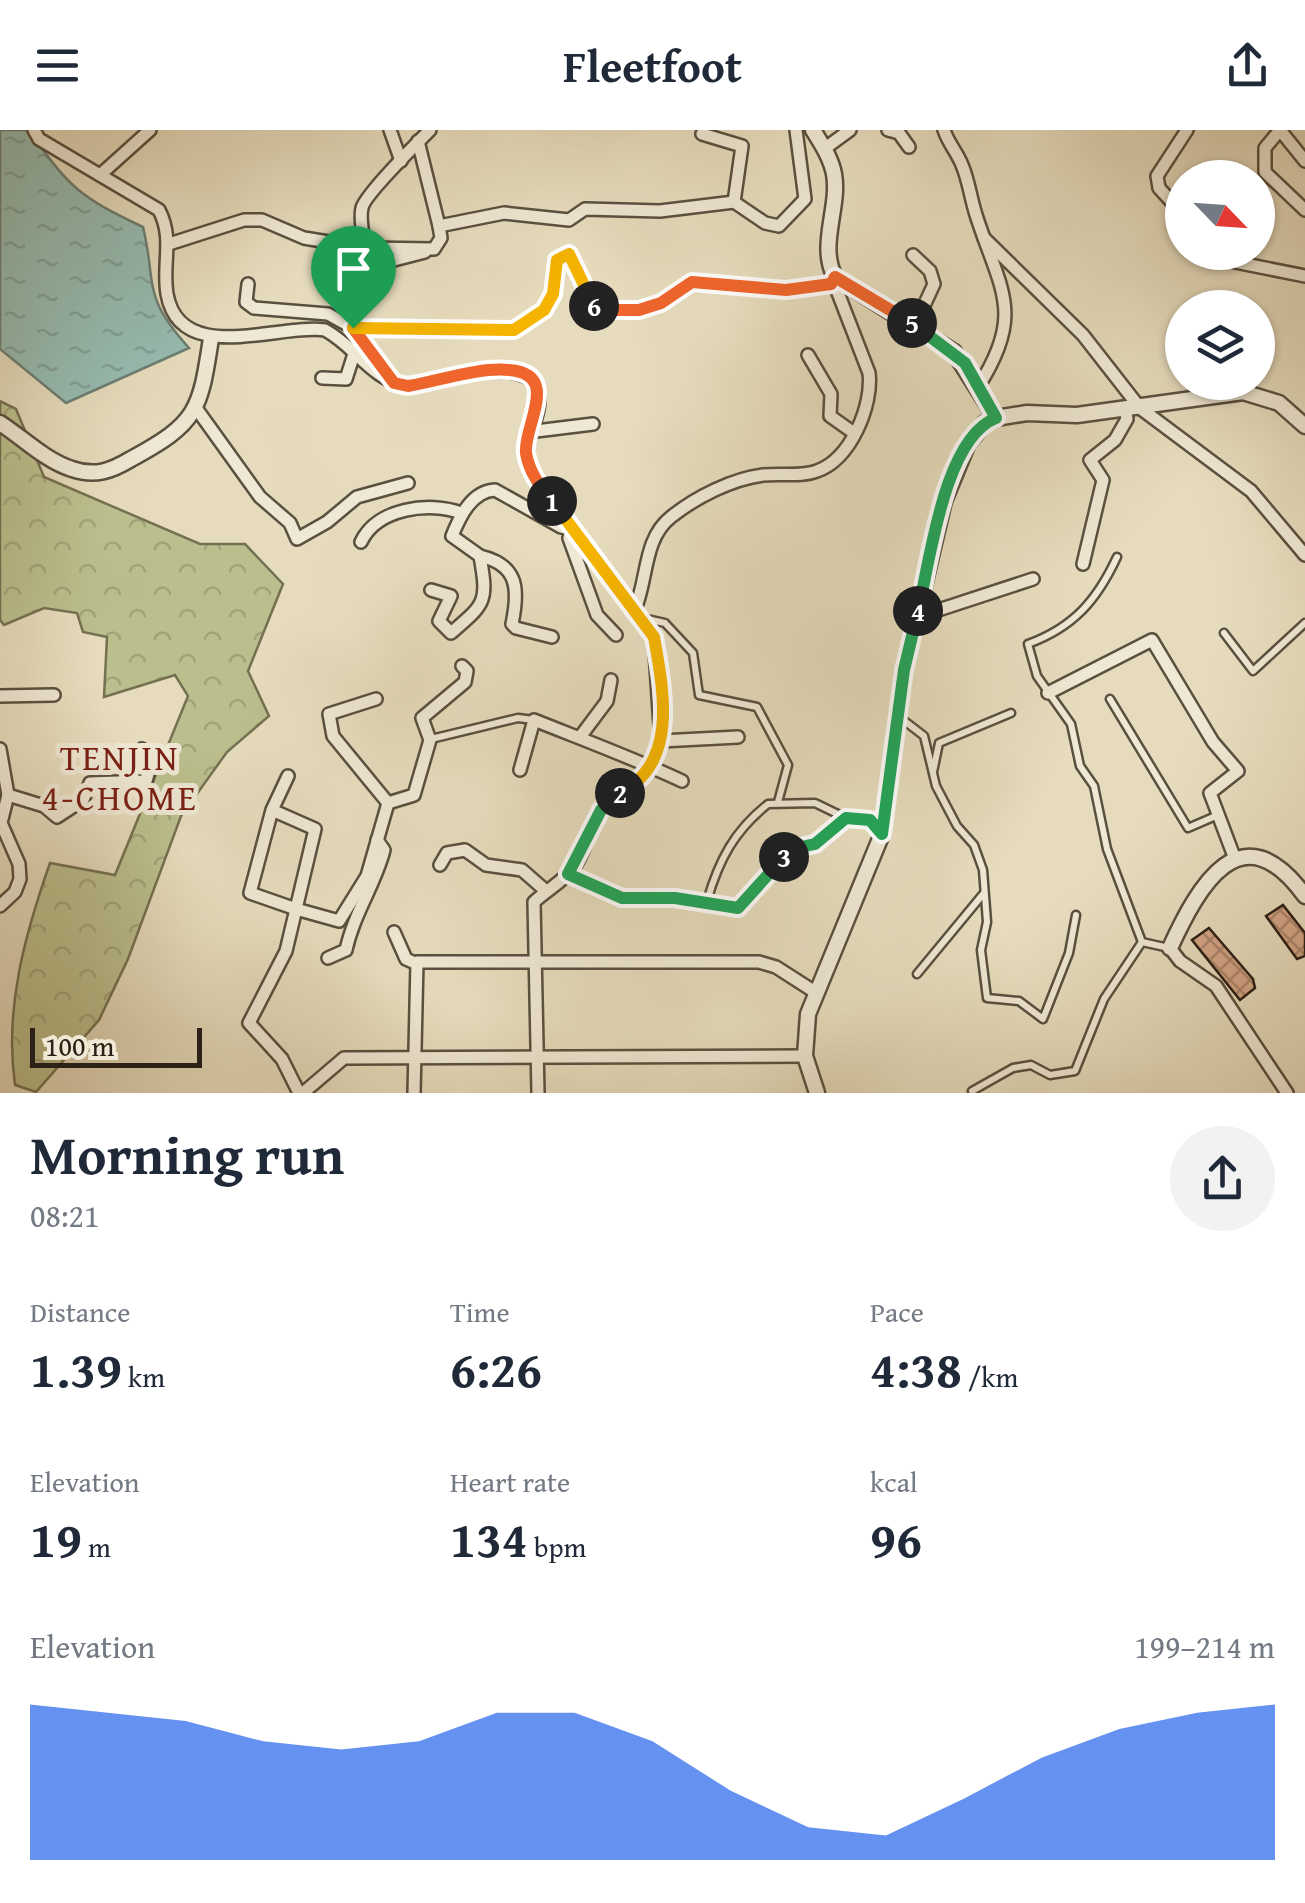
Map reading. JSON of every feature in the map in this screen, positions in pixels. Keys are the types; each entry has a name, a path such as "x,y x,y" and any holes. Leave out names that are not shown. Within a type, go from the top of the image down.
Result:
{"street":[{"path":"34,130 39,140 158,210 168,227 168,299 178,319 211,338 280,335 314,328 335,335 379,378 394,383 408,386 506,369 522,372 539,392 540,406 528,432 530,469 654,637 662,741 653,767 601,810 568,874 534,902 538,1093"},
{"path":"100,175 150,130"},
{"path":"390,130 402,161"},
{"path":"365,248 362,208 372,188 430,130"},
{"path":"438,226 504,213 569,220 584,209 660,211 734,202 765,222 779,226 789,220 805,199 796,130"},
{"path":"639,614 652,547 672,516 741,480 817,471 833,460 854,433 871,388 829,266 834,170 813,130"},
{"path":"824,148 850,130"},
{"path":"888,130 900,133 909,147"},
{"path":"944,130 963,166 984,238 1003,284 1006,332 999,354 978,386"},
{"path":"1167,160 1187,130"},
{"path":"1305,162 1280,130 1269,140 1262,160 1274,182 1305,210"},
{"path":"702,134 742,146 734,202"},
{"path":"353,328 344,274 434,249 441,238 418,141"},
{"path":"1165,164 1157,176 1165,195"},
{"path":"169,244 244,220 262,220 304,238 365,248 434,249"},
{"path":"984,238 1083,335 1132,409 1251,491 1305,555"},
{"path":"353,328 514,330 544,310 553,294 557,260 569,254 596,310 639,310 661,303 692,282 786,290 833,280 915,325 954,352 996,418"},
{"path":"913,255 930,271 934,284 915,325"},
{"path":"1275,270 1305,276"},
{"path":"248,284 246,302 254,308 328,314 353,328 394,383"},
{"path":"0,423 58,464 96,474 168,441 182,430 196,408 211,338"},
{"path":"322,378 346,380 354,354"},
{"path":"808,355 831,394 830,416 854,433"},
{"path":"817,1093 805,1056 815,992 882,834 898,715 917,617 957,461 985,422 996,418 1132,409 1243,392 1278,403 1305,426"},
{"path":"196,408 260,497 290,523 297,539 327,522 357,497 408,482"},
{"path":"1083,564 1103,480 1090,460 1115,440 1132,409"},
{"path":"528,432 593,424"},
{"path":"552,637 512,624 516,581 507,567 480,556 452,536 461,513 480,494 495,490 560,527 572,528"},
{"path":"361,542 366,530 416,506 442,506 461,513"},
{"path":"572,528 569,538 597,614 616,635"},
{"path":"432,590 451,596 439,621 451,633 484,600 480,556"},
{"path":"917,617 1033,579"},
{"path":"1048,693 1152,640 1213,742 1238,771 1210,793 1235,859"},
{"path":"388,803 414,795 430,740 422,718 465,682 468,671 462,666"},
{"path":"580,737 607,701 611,680"},
{"path":"0,696 54,695"},
{"path":"376,700 329,714 333,736 388,803"},
{"path":"520,770 534,720 682,781"},
{"path":"662,741 738,736"},
{"path":"8,796 44,806 57,817 83,800 90,782 146,781 151,762 142,748"},
{"path":"0,749 8,796 2,823 20,879 15,892 0,906"},
{"path":"288,776 272,810 250,893 338,921 368,876 388,803"},
{"path":"272,810 315,829 286,951 249,1023 282,1059 301,1093 344,1058 805,1056"},
{"path":"328,958 346,950 354,916 376,878 384,850 377,840"},
{"path":"440,866 447,852 465,850 486,864 522,870 546,892"},
{"path":"1287,1093 1216,986 1180,961 1170,948 1199,888 1217,868 1235,859 1264,861 1299,878 1305,896"},
{"path":"394,932 406,959 415,963 759,962 776,966 815,992"},
{"path":"414,1093 415,963"}],"lane":[{"path":"1118,557 1100,594 1088,607 1028,644 1037,676 1071,724 1080,766 1094,786 1108,850 1142,942"},
{"path":"639,614 665,623 693,654 699,696 757,707 788,765 778,802"},
{"path":"1224,633 1242,663 1253,671 1305,624"},
{"path":"1110,700 1188,828 1218,815"},
{"path":"932,774 939,743 1011,713"},
{"path":"898,715 924,736 932,774 958,826 974,845 984,870 987,922 981,950 987,998 1019,1001 1043,1019 1070,953 1076,915"},
{"path":"430,740 518,718 534,720"},
{"path":"706,901 724,853 739,830 768,804 814,803 846,818 870,820 882,834"},
{"path":"568,874 622,898 706,901 738,908 788,852 815,844 846,818"},
{"path":"917,974 985,892"},
{"path":"1142,942 1170,948"},
{"path":"972,1091 1013,1068 1032,1064 1050,1075 1075,1071 1104,1000 1142,942"}],"green space":[{"path":"0,401 16,409 44,477 200,544 245,544 283,584 248,671 269,716 227,752 181,816 128,959 99,1020 36,1092 15,1085 12,1028 25,944 50,863 115,875 188,696 175,675 104,697 107,637 83,632 77,613 44,608 4,625 0,620"}],"water":[{"path":"0,130 29,130 77,189 143,227 157,302 189,348 66,403 0,349"}],"building":[{"path":"1283,905 1305,933 1305,956 1297,959 1266,916"},
{"path":"1209,928 1253,979 1255,988 1240,1000 1192,940"}],"district":[{"name":"TENJIN 4-CHOME","path":"120,777"}],"route":[{"path":"569,254 596,310 639,310 661,303 692,282 711,280 786,290 831,284 835,277 954,352 965,363 996,418 985,422 968,443 957,461 944,500 904,670 882,834 870,820 846,818 815,844 788,852 752,897 738,908 675,898 622,898 568,874 601,810 615,795 644,778 659,756 662,741 654,637 530,469 528,432 540,406 539,392 529,376 506,369 408,386 394,383 359,342 353,328 514,330 535,320 544,310 553,294 557,260 569,254"}]}
